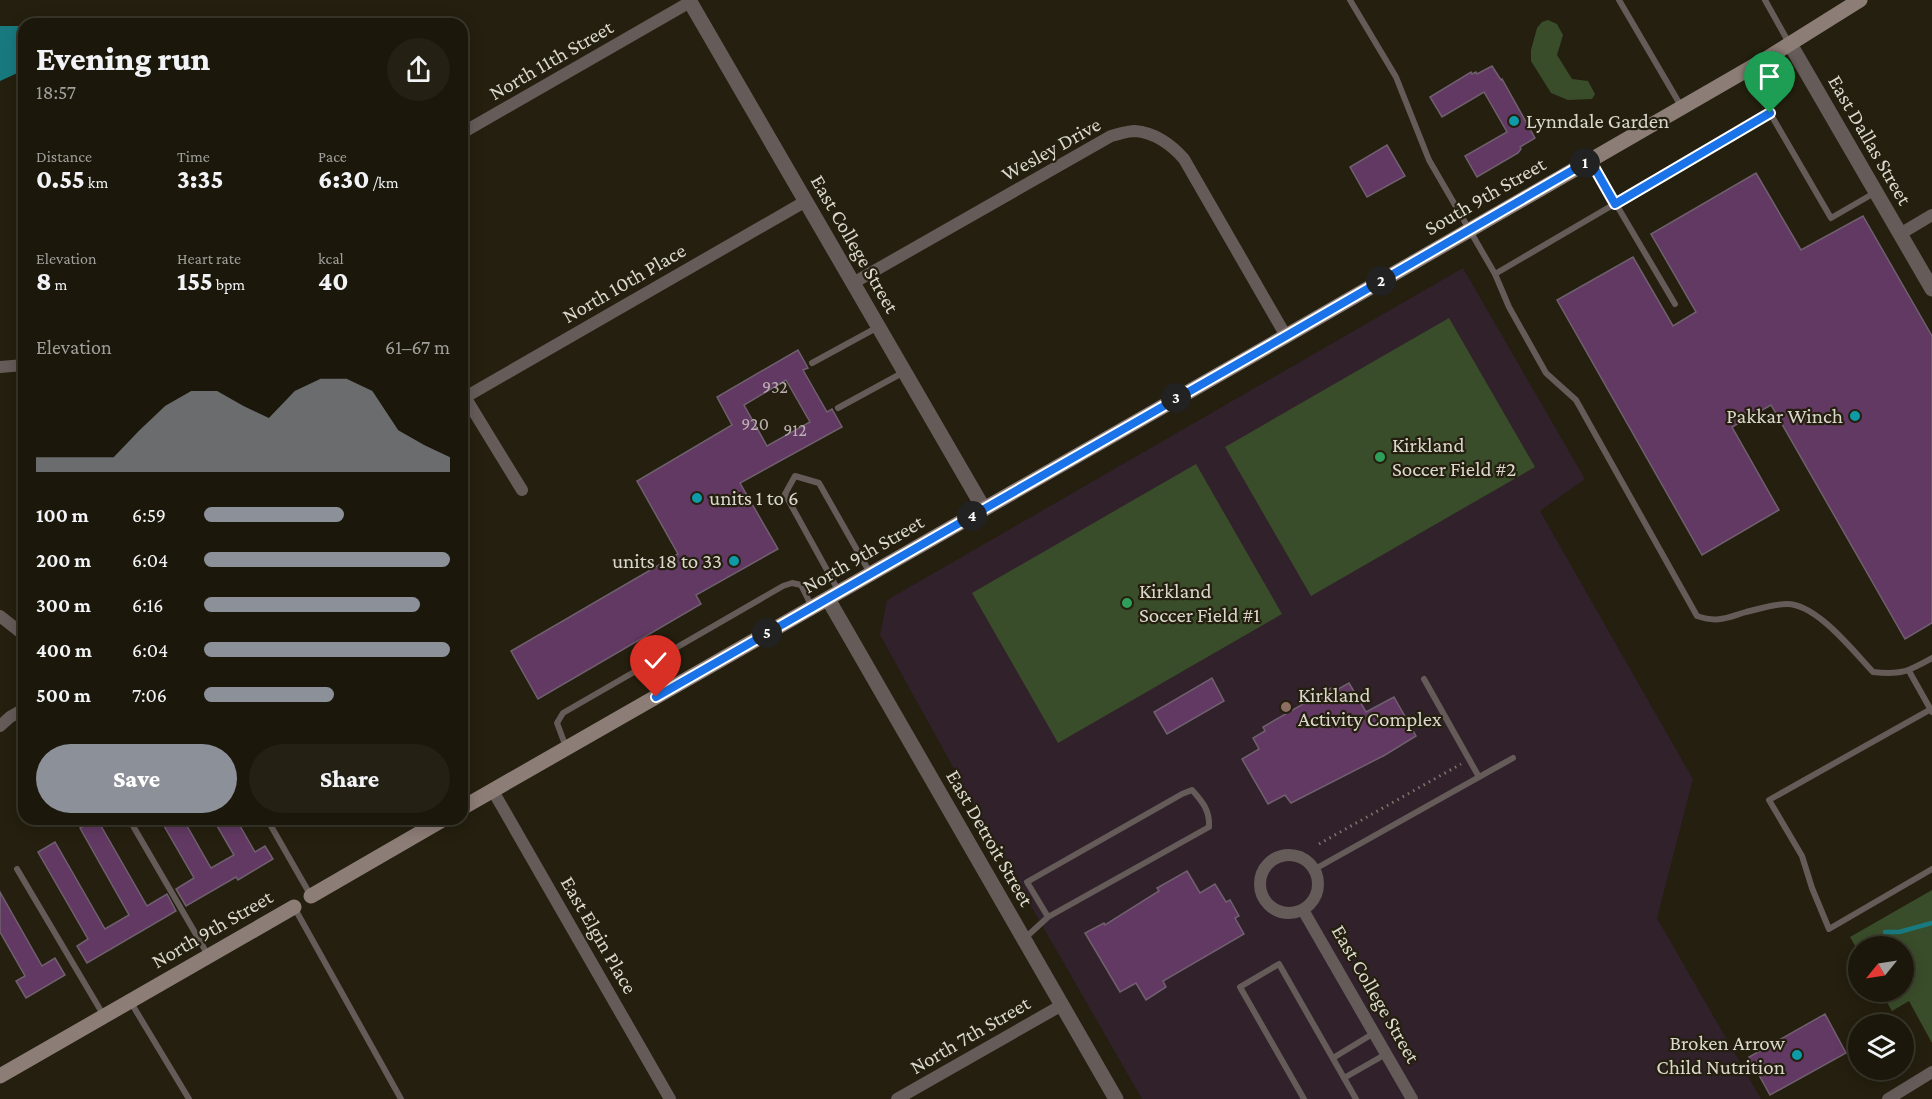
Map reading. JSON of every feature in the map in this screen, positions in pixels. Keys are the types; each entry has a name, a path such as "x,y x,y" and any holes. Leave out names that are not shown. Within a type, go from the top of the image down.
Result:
{"main road":[{"name":"South 9th Street","path":"1286,336 1790,44 1860,0"},
{"name":"North 9th Street","path":"468,805 1286,336"},
{"name":"North 9th Street","path":"311,896 434,825"},
{"name":"North 9th Street","path":"0,1076 294,907"}],"street":[{"name":"North 11th Street","path":"468,130 690,1"},
{"name":"East College Street","path":"690,1 984,509"},
{"name":"East Dallas Street","path":"1790,44 1932,289"},
{"name":"Wesley Drive","path":"853,283 1111,136 1134,131 1156,137 1177,151 1184,159 1286,336"},
{"name":"North 10th Place","path":"468,396 806,201"},
{"path":"1900,234 1932,215"},
{"path":"0,367 18,366"},
{"path":"468,404 522,490"},
{"name":"East Detroit Street","path":"834,595 1024,939 1116,1099"},
{"path":"0,616 18,630"},
{"path":"0,726 18,712"},
{"name":"East Elgin Place","path":"493,791 670,1099"},
{"path":"1284,854 1294,854 1303,857 1315,869 1319,879 1319,889 1316,898 1304,910 1293,914 1283,913 1273,909 1266,902 1261,893 1262,873 1267,864 1275,858 1284,854"},
{"name":"North 9th Street","path":"294,907 311,896"},
{"name":"East College Street","path":"1304,910 1412,1099"},
{"name":"North 7th Street","path":"897,1099 1062,1005"},
{"path":"1888,1099 1932,1072"}],"lane":[{"path":"1350,0 1396,77 1429,160 1495,274 1509,307 1546,373 1576,400 1697,616 1720,621 1766,607 1789,604 1806,609 1823,620 1872,672 1894,674 1909,671 1932,658"},
{"path":"1619,0 1681,107"},
{"path":"1764,0 1790,44"},
{"path":"1495,274 1770,113 1831,218 1876,192"},
{"path":"1590,160 1675,304"},
{"path":"812,363 878,326"},
{"path":"838,408 904,372"},
{"path":"834,595 785,494 795,477 819,483 871,574"},
{"path":"566,748 557,723 564,712 783,586 792,583 801,585 813,608"},
{"path":"1909,671 1931,710 1769,800 1802,856 1829,929 1932,869"},
{"path":"1424,679 1479,777"},
{"path":"1315,869 1513,758"},
{"path":"1024,939 1048,917 1209,827 1209,815 1200,799 1192,790 1182,794 1027,882 1048,917"},
{"path":"133,825 209,955"},
{"path":"270,825 311,896"},
{"path":"17,869 104,1016"},
{"path":"294,907 401,1099"},
{"path":"1304,1099 1240,987 1279,964 1356,1099"},
{"path":"130,1001 189,1099"},
{"path":"1333,1058 1374,1033"},
{"path":"1344,1078 1386,1054"}],"path":[{"path":"1319,844 1470,759"}],"shaded area":[{"name":"Kirkland Activity Complex","path":"1463,268 1585,479 1540,511 1693,779 1657,918 1761,1099 1142,1099 1005,861 880,635 887,600"}],"green space":[{"path":"1548,20 1557,24 1563,35 1557,55 1572,79 1588,81 1595,94 1592,99 1568,100 1551,93 1531,61 1531,50 1537,28 1542,22"},
{"name":"Kirkland Soccer Field #2","path":"1449,318 1535,467 1311,596 1225,447"},
{"name":"Kirkland Soccer Field #1","path":"1196,464 1282,614 1058,743 972,593"},
{"path":"1932,890 1932,1043 1910,1002 1914,1002 1914,936 1852,936"},
{"path":"1887,1002 1907,1002 1892,1011"}],"water":[{"path":"0,26 18,26 18,73 0,81"}],"building":[{"name":"Lynndale Garden","path":"1492,66 1502,79 1535,138 1520,147 1518,153 1477,177 1465,156 1507,132 1484,92 1442,117 1430,97 1471,72 1477,74"},
{"path":"1387,145 1405,176 1367,197 1350,167"},
{"name":"Pakkar Winch","path":"1756,173 1801,250 1863,216 1932,336 1932,623 1905,639 1771,405 1732,427 1779,510 1702,555 1557,300 1633,257 1673,326 1696,312 1651,234"},
{"path":"798,350 808,368 803,370 827,412 832,409 842,427 740,483 778,549 696,595 701,604 538,699 511,651 678,554 637,481 732,425 717,397","holes":["786,380 810,422 767,446 744,405"]},
{"path":"1212,678 1224,701 1167,734 1154,712"},
{"path":"1349,683 1366,712 1394,697 1416,736 1385,755 1291,803 1285,795 1268,804 1242,759 1259,749 1253,738 1265,731 1263,727 1331,688 1333,692"},
{"path":"86,825 100,825 147,906 167,894 176,911 87,963 77,946 88,939 38,852 55,842 105,929 129,915 80,828"},
{"path":"163,825 186,825 211,868 234,855 216,825 239,825 255,852 265,846 273,859 238,880 236,877 186,906 176,889 194,878"},
{"path":"1187,871 1200,893 1215,884 1226,902 1230,900 1239,916 1235,918 1244,934 1163,981 1166,987 1146,1000 1136,983 1120,992 1085,933 1104,923 1105,925 1159,891 1157,888"},
{"path":"0,892 42,966 55,958 65,975 26,998 16,981 25,976 0,932"},
{"name":"Broken Arrow Child Nutrition","path":"1825,1014 1846,1053 1770,1095 1749,1057"}],"waterway":[{"path":"1885,932 1899,932 1932,923"}],"place":[{"name":"Lynndale Garden","path":"1514,121"},
{"name":"Pakkar Winch","path":"1855,416"},
{"name":"Kirkland Soccer Field #2","path":"1380,457"},
{"name":"units 1 to 6","path":"697,498"},
{"name":"units 18 to 33","path":"734,561"},
{"name":"Kirkland Soccer Field #1","path":"1127,603"},
{"name":"Kirkland Activity Complex","path":"1286,707"},
{"name":"Broken Arrow Child Nutrition","path":"1797,1055"}],"route":[{"path":"656,697 1590,160 1615,204 1770,113"}]}
